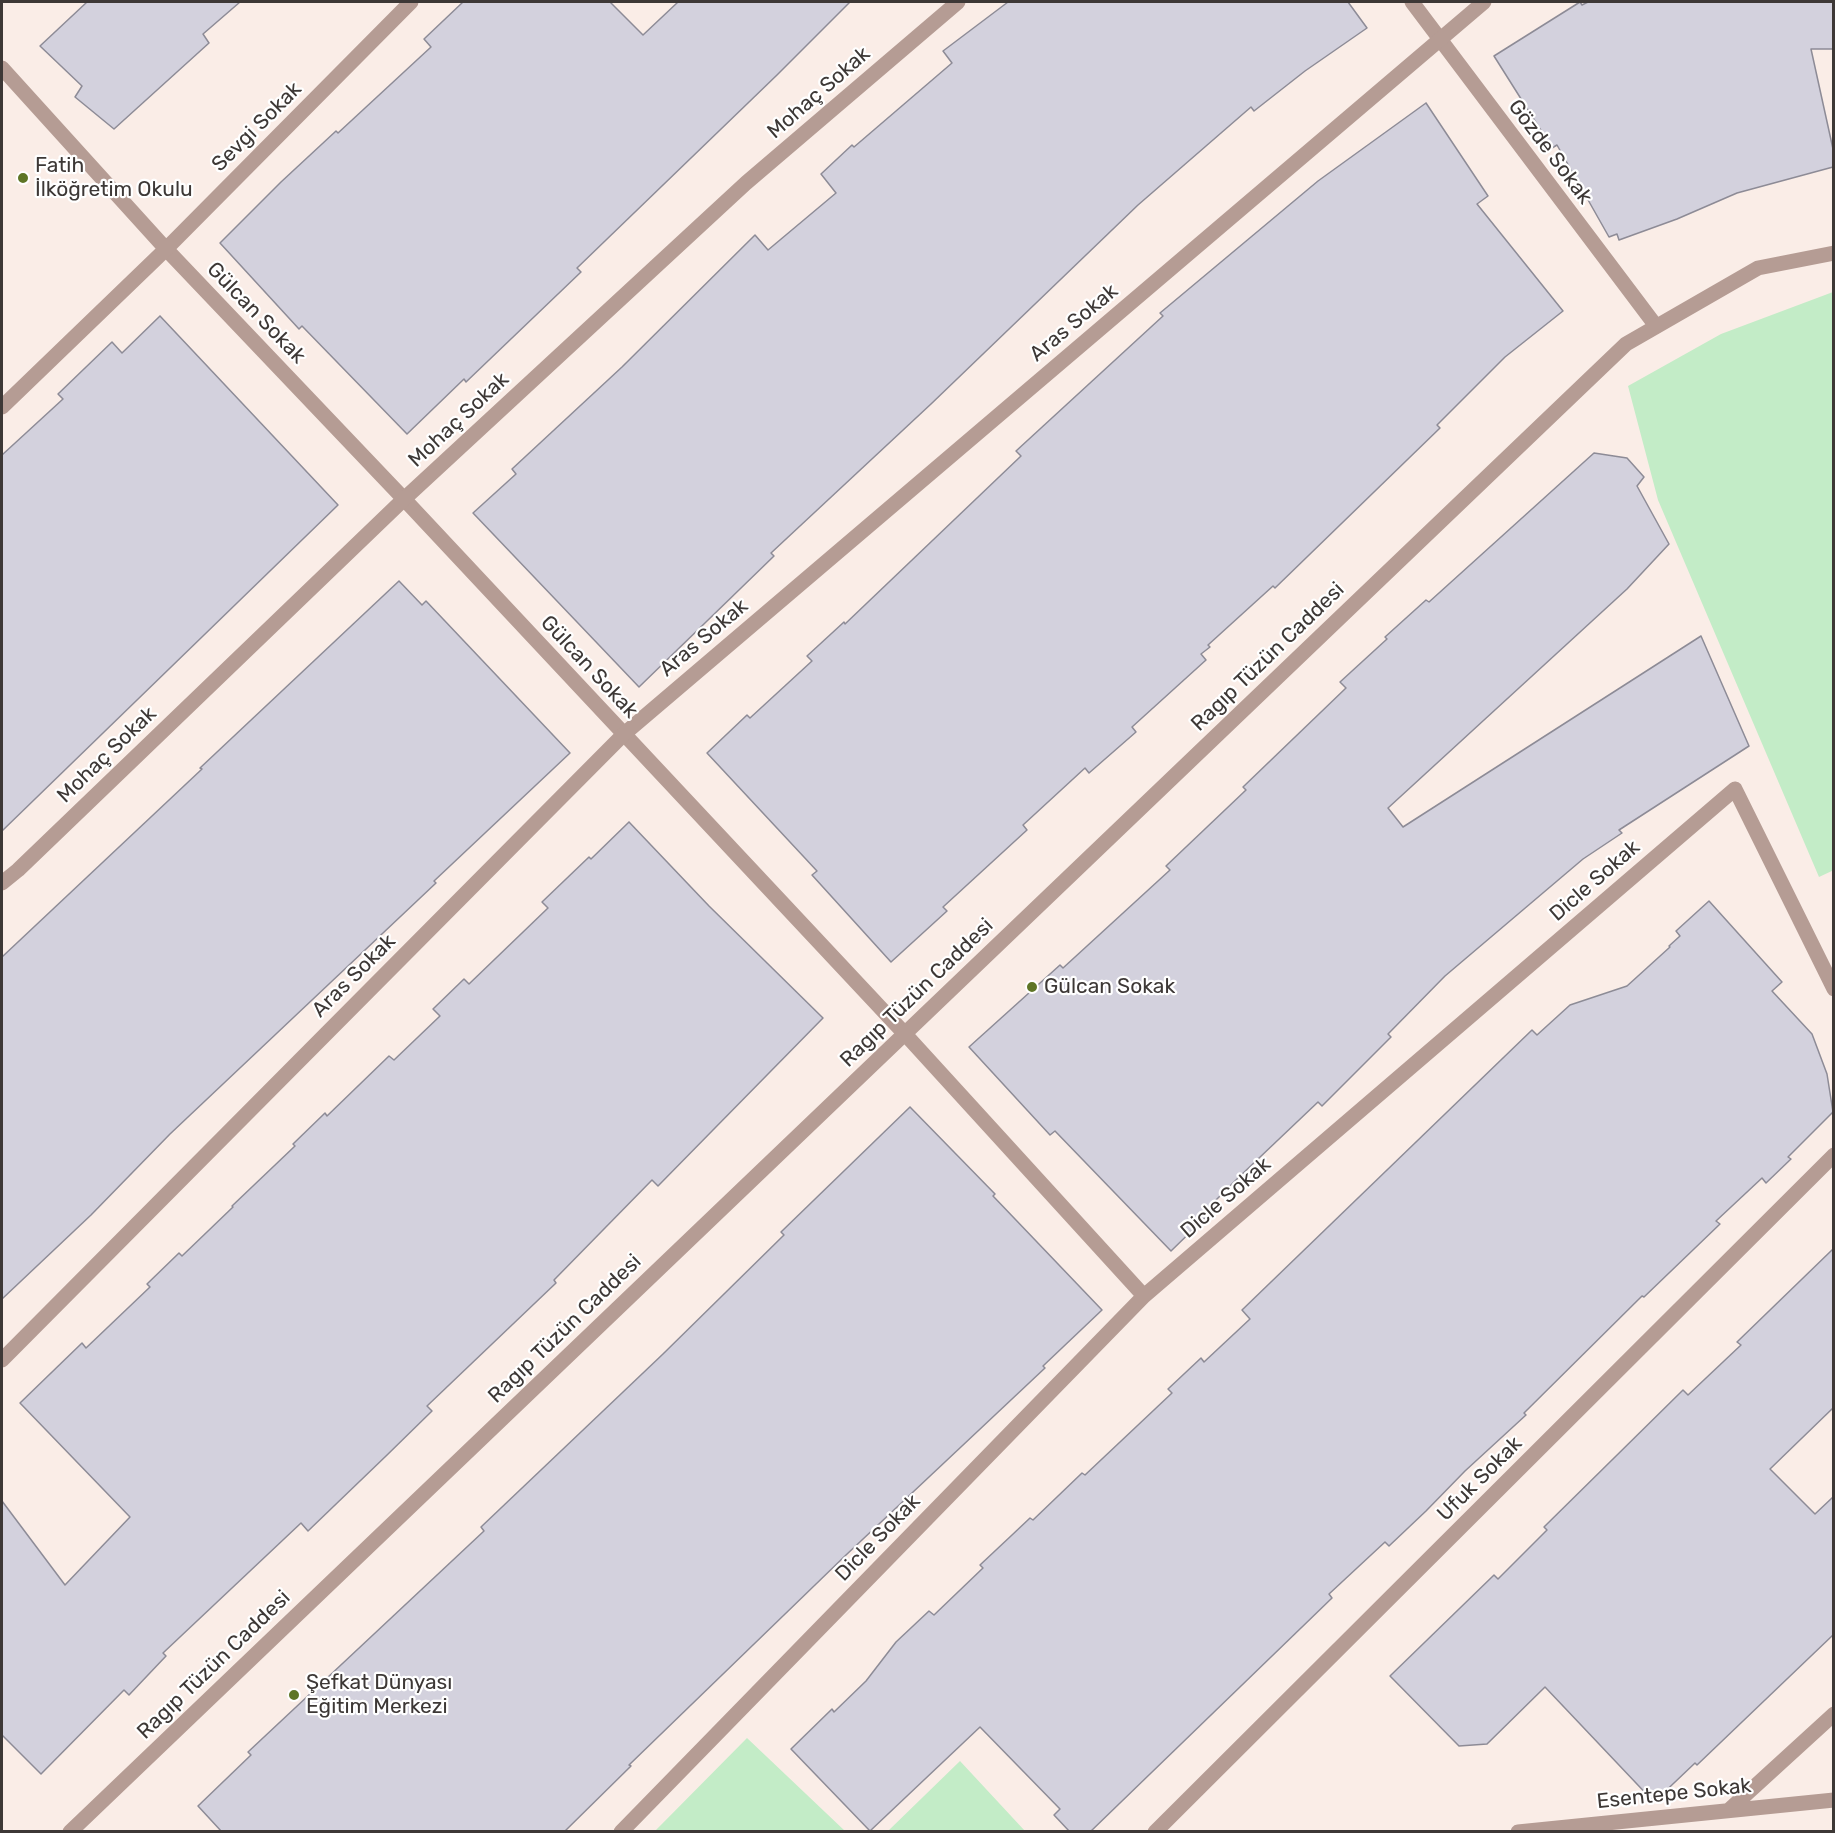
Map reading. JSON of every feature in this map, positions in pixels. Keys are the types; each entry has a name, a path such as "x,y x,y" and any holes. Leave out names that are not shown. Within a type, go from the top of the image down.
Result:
{"street":[{"name":"Sevgi Sokak","path":"2,407 166,249 411,2"},
{"name":"Mohaç Sokak","path":"2,883 404,499 746,183 958,2"},
{"name":"Gözde Sokak","path":"1412,2 1656,326"},
{"name":"Aras Sokak","path":"2,1360 624,735 1484,2"},
{"name":"Gülcan Sokak","path":"2,68 166,249 404,499 905,1034 1144,1296"},
{"name":"Ragıp Tüzün Caddesi","path":"70,1832 1626,344 1758,268 1833,253"},
{"name":"Dicle Sokak","path":"621,1832 1144,1296 1735,789 1833,989"},
{"name":"Ufuk Sokak","path":"1155,1832 1833,1155"},
{"path":"1730,1809 1833,1713"},
{"name":"Esentepe Sokak","path":"1518,1832 1833,1800"}],"green space":[{"path":"1833,292 1834,870 1819,877 1658,500 1628,386 1721,334"},
{"path":"747,1738 845,1831 655,1831"},
{"path":"960,1761 1025,1831 888,1831"}],"building":[{"path":"87,2 240,2 203,34 209,43 114,129 75,97 82,86 40,46"},
{"path":"463,2 610,2 643,35 678,2 850,2 577,268 581,272 466,382 464,379 407,434 302,326 299,329 220,243 281,182 431,47 424,39"},
{"path":"1008,2 1348,2 1367,28 1305,71 1254,111 1251,107 1138,205 931,404 771,553 774,556 639,687 473,513 516,474 512,469 622,367 755,235 768,250 836,193 821,174 852,145 854,147 952,63 943,51"},
{"path":"1580,2 1582,5 1588,2 1833,2 1833,49 1811,49 1833,149 1833,167 1737,193 1677,219 1619,240 1617,234 1609,237 1557,145 1552,148 1494,56"},
{"path":"1426,103 1488,196 1477,204 1563,311 1505,357 1437,425 1440,428 1275,588 1273,586 1208,645 1210,647 1201,654 1206,660 1132,727 1136,732 1089,773 1085,768 1023,825 1027,830 943,907 947,911 891,962 812,875 817,871 707,753 747,715 750,718 812,661 807,656 844,622 845,624 1021,456 1016,451 1163,316 1160,313 1318,181"},
{"path":"160,316 338,505 2,831 2,455 63,399 58,394 112,342 122,353"},
{"path":"1594,453 1627,458 1644,477 1637,486 1669,544 1627,589 1388,808 1403,827 1701,636 1749,746 1619,830 1622,833 1583,859 1445,976 1388,1034 1391,1037 1322,1106 1318,1102 1238,1178 1208,1208 1211,1212 1171,1251 1055,1131 1050,1135 969,1047 1060,965 1063,968 1170,870 1166,866 1246,790 1243,787 1346,688 1340,682 1387,639 1385,637 1426,600 1429,602"},
{"path":"399,581 422,605 426,601 570,753 170,1134 91,1215 2,1299 2,957"},
{"path":"629,822 709,906 823,1018 658,1186 652,1180 554,1280 556,1283 427,1406 432,1411 386,1456 308,1531 301,1523 163,1653 166,1656 129,1695 124,1690 41,1774 2,1735 2,1501 65,1585 130,1517 20,1403 82,1343 86,1348 150,1287 147,1284 179,1253 182,1256 295,1146 293,1144 325,1113 327,1116 389,1056 394,1060 440,1016 433,1009 464,979 469,984 548,908 542,902"},
{"path":"1709,901 1782,982 1772,991 1812,1034 1827,1074 1833,1112 1788,1157 1791,1159 1766,1183 1762,1178 1716,1221 1720,1224 1644,1297 1642,1296 1524,1413 1526,1415 1389,1546 1385,1542 1329,1594 1332,1598 1090,1832 1070,1832 1054,1815 1060,1809 980,1727 870,1831 791,1749 832,1709 834,1712 866,1681 896,1642 929,1611 934,1615 983,1568 980,1565 1030,1518 1033,1520 1082,1473 1085,1475 1172,1393 1168,1389 1201,1358 1204,1362 1250,1319 1242,1310 1532,1030 1537,1035 1570,1005 1627,986 1670,947 1680,936 1676,931"},
{"path":"910,1107 995,1194 993,1196 1102,1310 1043,1366 1045,1368 846,1555 629,1765 631,1766 564,1832 222,1832 198,1806 251,1755 248,1752 484,1531 481,1527 663,1354 784,1235 781,1232"},
{"path":"1833,1249 1833,1408 1770,1469 1815,1514 1833,1497 1833,1635 1697,1765 1695,1763 1654,1802 1545,1687 1487,1744 1459,1746 1390,1676 1494,1575 1498,1579 1547,1530 1544,1527 1683,1390 1688,1395 1741,1345 1737,1342"}],"place":[{"name":"Fatih İlköğretim Okulu","path":"23,178"},
{"name":"Gülcan Sokak","path":"1032,987"},
{"name":"Şefkat Dünyası Eğitim Merkezi","path":"294,1695"}]}
